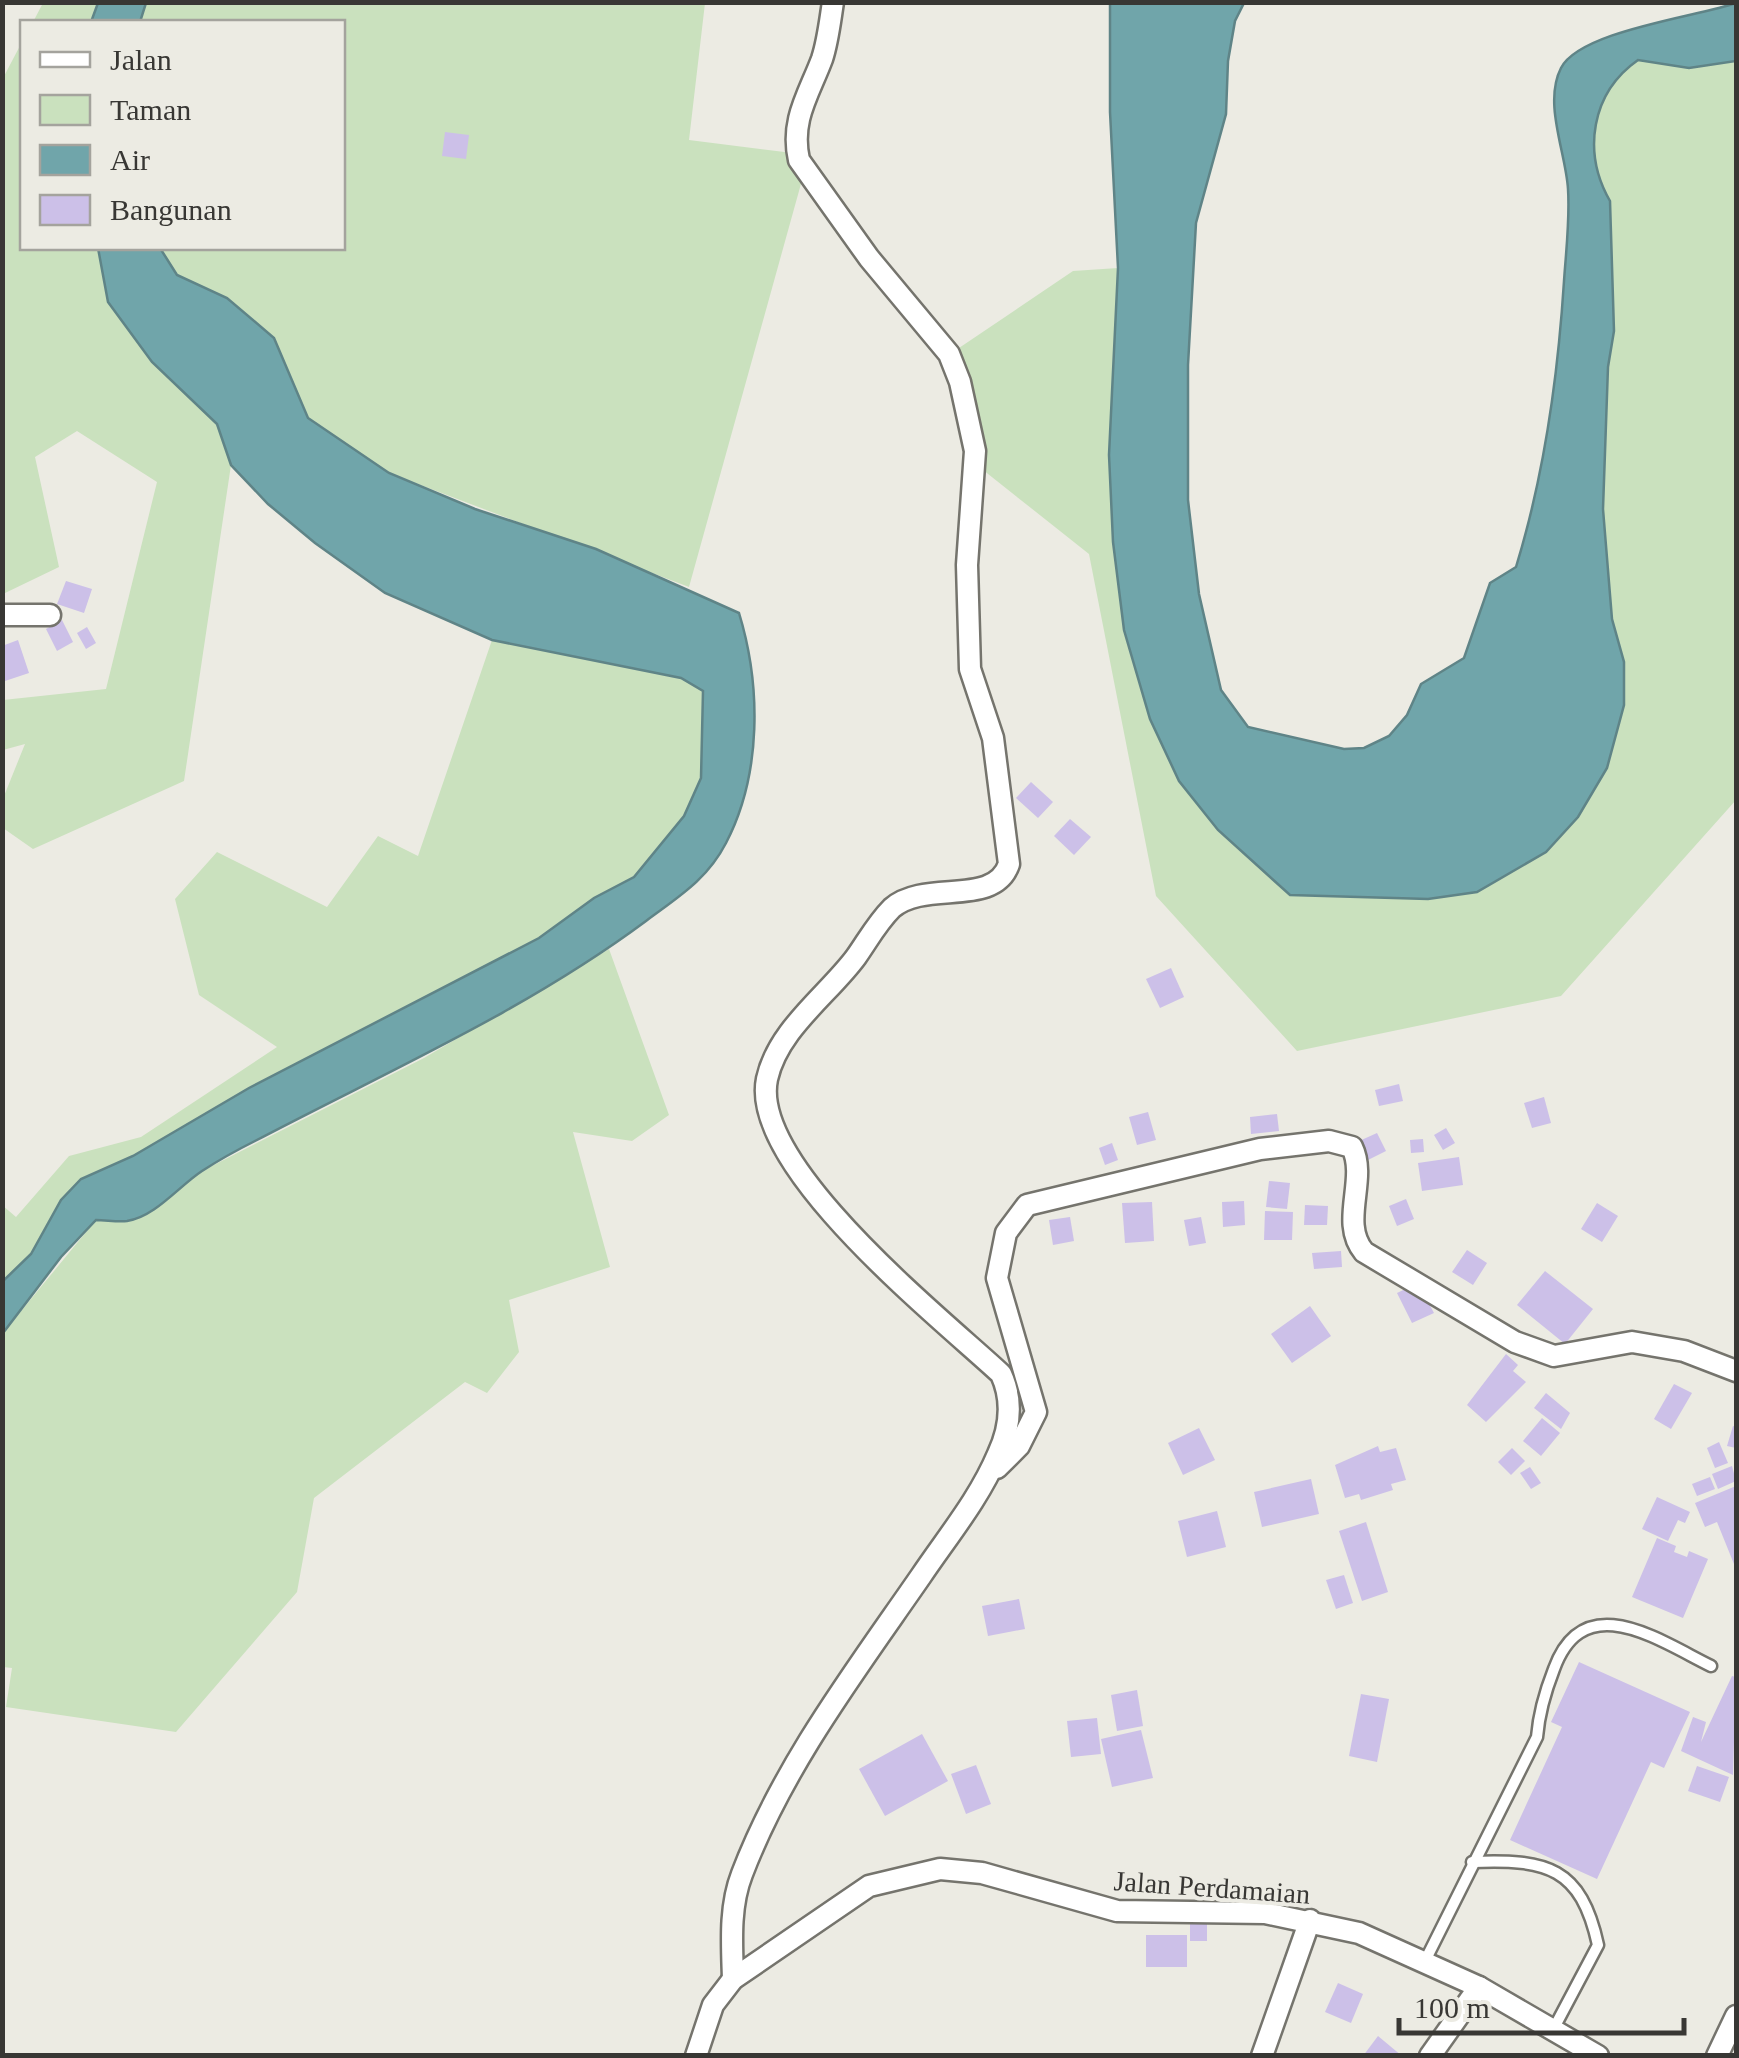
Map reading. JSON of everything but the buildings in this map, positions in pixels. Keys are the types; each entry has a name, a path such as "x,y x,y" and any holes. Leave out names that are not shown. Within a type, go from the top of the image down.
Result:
{"street":[{"path":"833,2 824,54 799,112 796,147 810,177 949,354 960,382 975,450 966,565 970,669 993,738 1009,864 1005,875 988,887 918,894 892,908 781,1049 766,1081 767,1103 786,1148 825,1209 1002,1374 1008,1387 1009,1416 988,1476"},
{"path":"2,615 50,615"},
{"path":"733,1980 733,1918 740,1879 760,1831 854,1673 988,1476 1019,1446 1036,1412 996,1278 1006,1232 1020,1212 1038,1200 1078,1195 1148,1172 1328,1141 1352,1147 1356,1174 1353,1230 1364,1252 1516,1342 1554,1356 1614,1344 1656,1344 1736,1371"},
{"name":"Jalan Perdamaian","path":"696,2056 714,2005 733,1980 869,1886 940,1869 982,1873 1117,1911 1266,1913 1358,1933 1479,1987 1598,2056"},
{"path":"1262,2056 1310,1920"},
{"path":"1430,2056 1479,1987"},
{"path":"1717,2056 1736,2016"}],"lane":[{"path":"1425,1961 1536,1737 1541,1703 1560,1652 1582,1628 1603,1624 1627,1628 1711,1666"},
{"path":"1472,1862 1519,1860 1565,1878 1589,1904 1598,1945 1554,2028"}],"green space":[{"path":"146,2 705,3 689,140 809,155 689,587 389,473 308,418 274,338 227,298 176,275 161,250 345,250 345,20 141,20"},
{"path":"43,3 98,3 92,20 34,20"},
{"path":"20,46 20,250 98,250 108,302 152,362 217,424 231,465 184,781 33,849 3,828 2,801 25,744 3,750 3,700 106,689 157,482 77,431 35,457 59,567 3,594 2,80"},
{"path":"1638,60 1689,68 1736,61 1736,800 1561,996 1297,1051 1156,896 1089,554 978,466 956,350 1073,271 1118,268 1109,454 1218,831 1290,895 1428,899 1477,892 1545,852 1624,662 1612,619 1603,509 1608,367 1614,331 1610,201 1601,182 1594,144 1601,106 1622,74"},
{"path":"492,640 681,678 703,691 701,778 684,816 634,877 594,898 539,938 249,1088 133,1156 81,1179 61,1200 31,1254 3,1281 2,1205 16,1217 69,1156 141,1137 277,1047 199,995 175,899 217,852 327,907 378,836 418,856"},
{"path":"609,949 669,1115 632,1141 573,1132 610,1267 509,1300 519,1352 487,1393 465,1382 314,1498 297,1592 176,1732 6,1707 12,1668 3,1667 3,1333 96,1220 163,1202 200,1172 424,1058"}],"water":[{"path":"98,2 146,3 141,20 92,20"},
{"path":"1110,3 1244,3 1235,21 1228,61 1226,114 1196,223 1188,365 1188,500 1199,594 1221,690 1248,727 1344,749 1364,748 1389,736 1407,715 1421,684 1464,658 1490,583 1516,567 1542,462 1561,317 1568,201 1554,97 1561,68 1572,55 1614,35 1736,3 1736,61 1689,68 1638,60 1622,74 1601,106 1594,144 1601,182 1610,201 1614,331 1608,367 1603,509 1612,619 1624,662 1624,705 1607,768 1578,817 1546,852 1477,892 1428,899 1290,895 1218,830 1179,781 1150,719 1124,630 1113,542 1109,455 1118,268 1110,112"},
{"path":"98,250 161,250 177,275 227,298 274,338 308,418 389,473 475,509 596,549 739,613 754,699 752,759 738,816 726,843 701,878 680,896 553,984 228,1155 147,1214 127,1221 96,1220 61,1257 3,1333 3,1281 31,1254 61,1200 81,1179 133,1156 249,1088 539,938 594,898 634,877 684,816 701,778 703,691 681,678 492,640 385,593 268,504 231,465 217,424 152,362 108,302"}]}
